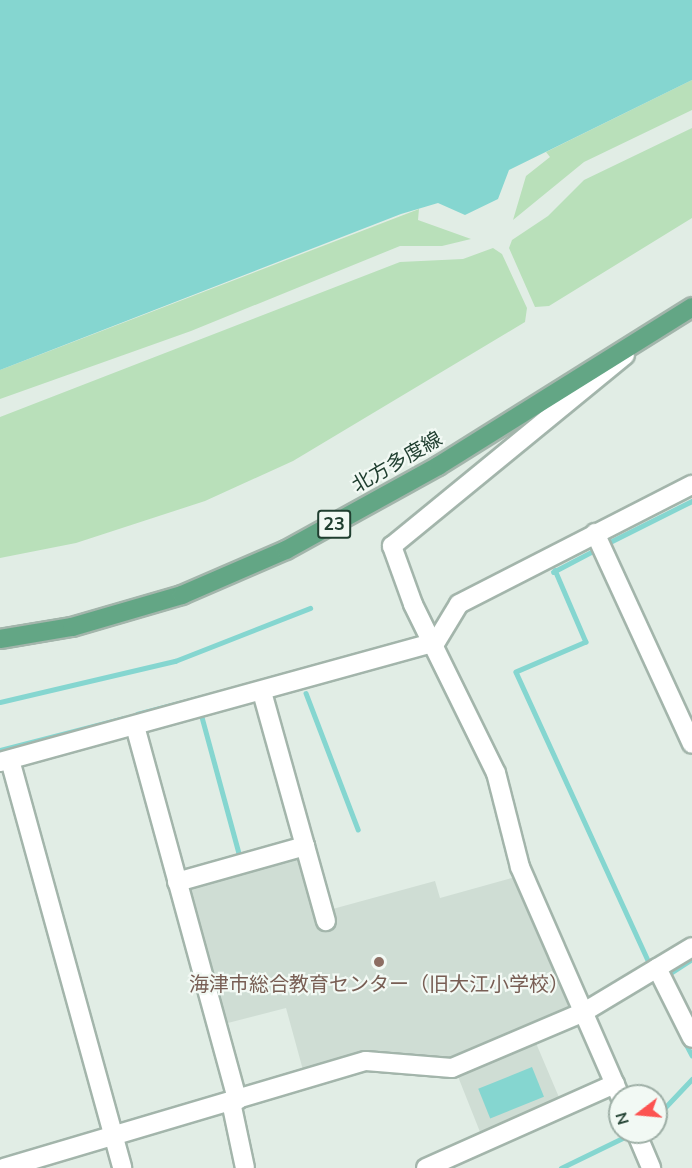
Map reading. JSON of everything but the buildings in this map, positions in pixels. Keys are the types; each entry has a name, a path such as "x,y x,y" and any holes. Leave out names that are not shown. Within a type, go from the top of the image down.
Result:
{"main road":[{"name":"北方多度線","path":"0,639 72,627 182,595 286,550 438,466 692,307"}],"street":[{"path":"614,1084 520,867 496,773 436,642 413,604 392,546 503,459 639,341"},
{"path":"122,1168 5,761 262,692 436,642 459,604 599,542 692,485"},
{"path":"599,542 692,744"},
{"path":"262,692 326,921"},
{"path":"135,726 234,1101 245,1168"},
{"path":"177,882 305,846"},
{"path":"4,1168 366,1061 452,1068 584,1011 692,947"},
{"path":"657,968 692,1038"},
{"path":"426,1168 608,1094"},
{"path":"641,1144 651,1168"}],"shaded area":[{"name":"海津市総合教育センター（旧大江小学校）","path":"298,854 329,910 435,881 440,898 519,876 572,1002 568,1013 530,1029 561,1102 482,1137 453,1064 355,1055 303,1070 286,1008 220,1025 187,883"}],"green space":[{"path":"692,80 692,110 584,162 513,220 526,176 550,157 546,152"},
{"path":"692,128 692,218 549,306 535,307 509,248 512,240 548,216 584,180"},
{"path":"419,209 418,220 471,239 442,246 400,246 191,331 0,399 0,370"},
{"path":"493,248 502,254 527,308 525,322 293,461 205,501 76,543 0,558 0,417 400,262 463,259"}],"water":[{"path":"0,0 692,0 692,80 509,170 498,199 465,215 438,203 401,214 0,370"},
{"path":"532,1067 544,1097 490,1118 478,1089"}],"waterway":[{"path":"606,544 692,501"},
{"path":"553,572 599,548"},
{"path":"555,570 586,642 516,672 648,960"},
{"path":"0,702 175,661 310,608"},
{"path":"306,693 358,829"},
{"path":"137,714 198,698"},
{"path":"202,717 240,857"},
{"path":"0,750 124,718"},
{"path":"669,974 692,959"},
{"path":"685,1042 692,1055"},
{"path":"668,1104 692,1079"},
{"path":"561,1168 610,1144"}],"place":[{"name":"海津市総合教育センター（旧大江小学校）","path":"379,962"}]}
